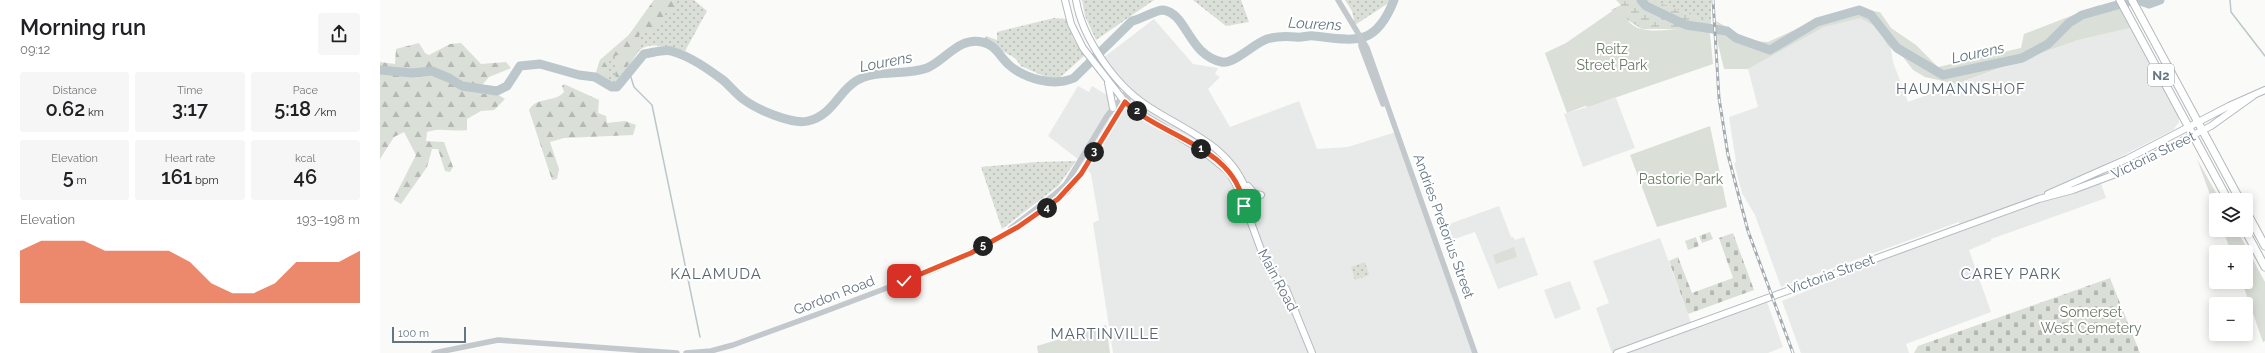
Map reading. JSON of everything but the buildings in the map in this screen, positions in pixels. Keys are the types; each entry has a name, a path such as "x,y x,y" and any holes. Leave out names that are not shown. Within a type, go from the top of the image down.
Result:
{"highway":[{"name":"N2","path":"2120,0 2224,193"},
{"name":"N2","path":"2132,0 2197,123 2236,193"},
{"path":"2253,224 2265,246"},
{"path":"2249,237 2265,267"}],"main road":[{"name":"Main Road","path":"1065,0 1071,24 1083,48 1123,100 1136,111 1214,158 1229,172 1245,201 1267,266 1286,289 1312,353"},
{"path":"1076,0 1081,20 1091,41 1102,58 1130,92 1154,110 1219,150 1230,160 1251,191 1261,195"},
{"path":"1108,82 1113,108"},
{"name":"Victoria Street","path":"1616,353 2045,196 2061,187 2127,159 2229,106 2265,90"},
{"name":"Victoria Street","path":"2045,196 2066,192 2100,180 2202,131 2253,96"},
{"path":"1244,181 1248,195 1244,196 1245,201"},
{"name":"Main Road","path":"1306,341 1307,353"}],"street":[{"name":"Andries Pretorius Street","path":"1338,0 1352,22 1362,44 1458,302 1475,353"},
{"name":"Gordon Road","path":"1006,232 1066,184 1113,108 1130,92"},
{"name":"Gordon Road","path":"686,353 711,351 733,345 937,269 971,253 1045,209 1067,192 1081,174 1123,100"},
{"path":"434,353 498,340 677,353"}],"shaded area":[{"path":"1854,18 1863,18 1875,25 1891,49 1893,62 1908,102 2078,40 2130,28 2178,113 2179,122 2173,130 2096,169 2106,198 1991,239 1991,241 1969,250 1991,312 1906,344 1909,353 1801,353 1782,301 1961,227 1959,222 1781,287 1755,215 1742,193 1734,163 1736,162 1729,117 1758,107 1748,69 1824,27"},
{"path":"1154,19 1193,64 1218,68 1215,74 1220,77 1208,89 1230,127 1299,101 1317,149 1348,147 1396,132 1475,353 1113,353 1093,223 1099,220 1091,174 1083,163 1048,136 1078,86 1089,92 1092,86 1120,103 1129,99 1099,61"},
{"path":"1616,98 1635,148 1583,167 1564,114"},
{"path":"1499,206 1511,237 1515,240 1524,237 1538,275 1498,289 1475,232 1446,242 1441,227"},
{"path":"1660,238 1692,325 1766,299 1783,347 1768,353 1612,353 1596,308 1609,303 1593,261"},
{"path":"1570,281 1581,309 1555,319 1544,290"}],"green space":[{"path":"654,0 694,0 707,11 685,51 655,45 646,46 636,55 615,84 596,73 600,60 629,35"},
{"path":"654,0 678,0 672,11 664,14 661,26 639,35 640,48 615,84 616,60 623,55 621,53 610,59 603,59 610,73 604,80 596,73 600,60 629,35"},
{"path":"1082,0 1154,0 1096,40 1085,16"},
{"path":"1193,0 1241,0 1249,22 1226,26"},
{"path":"1345,0 1390,0 1390,2 1355,25 1352,11"},
{"path":"1616,0 1651,0 1711,22 1710,34 1695,29 1642,29 1611,10 1621,5"},
{"path":"1651,0 1711,0 1711,22 1655,2"},
{"path":"2116,1 2130,28 2078,40 1956,84 1925,77 1913,70 1903,57 1888,46 1877,27 1860,18 1824,27 1748,69 1724,69 1717,40 1716,21 1747,38 1768,42 1820,18 1855,9 1880,12 1891,28 1916,45 1938,67 2021,48 2024,34 2099,5 2100,7"},
{"name":"Reitz Street Park","path":"1621,5 1629,22 1646,30 1691,29 1701,30 1710,34 1713,64 1567,113 1545,53 1566,43"},
{"path":"1054,18 1066,19 1073,38 1084,56 1057,80 1050,79 1021,66 1015,58 984,41 986,36 997,40 997,32"},
{"path":"419,43 425,53 429,55 450,44 461,43 481,64 506,62 511,68 489,77 483,84 483,94 495,93 505,99 494,110 481,111 467,119 467,130 437,130 427,132 426,141 444,142 453,167 450,172 445,171 438,149 432,149 427,167 401,204 394,200 394,198 416,155 404,132 394,137 380,159 380,62 395,64 396,49"},
{"path":"564,84 599,100 598,113 606,116 607,123 625,121 636,125 633,135 564,138 550,142 559,169 557,179 552,180 529,110 532,106 541,101 560,95 564,92 562,86"},
{"name":"Pastorie Park","path":"1710,126 1727,207 1657,227 1630,155"},
{"path":"2197,159 2216,193 2209,193"},
{"path":"1076,161 1058,186 1002,229 981,167 1037,162"},
{"path":"1710,232 1713,239 1702,243 1699,236"},
{"path":"1733,233 1754,290 1688,314 1669,261 1678,257 1692,293 1733,278 1719,238"},
{"path":"1696,237 1699,246 1688,250 1685,241"},
{"path":"2226,237 2241,237 2245,245 2228,245"},
{"path":"1514,247 1517,257 1496,264 1493,255"},
{"path":"2253,260 2265,282 2265,341 2263,342 2253,313 2253,297 2247,297 2244,289 2253,289"},
{"path":"1365,262 1369,275 1355,280 1351,267"},
{"name":"Somerset West Cemetery","path":"2110,278 2140,353 1914,353 1918,346"},
{"path":"1106,325 1110,353 1038,353 1037,346"}],"waterway":[{"name":"Lourens","path":"380,70 412,73 432,71 449,78 462,86 497,91 507,86 520,66 540,64 579,75 595,77 612,87 617,87 644,54 668,51 678,53 692,59 705,67 723,80 743,99 756,107 774,115 801,122 817,118 824,114 844,91 856,81 864,77 909,72 927,68 959,46 974,41 987,43 994,48 1009,65 1031,78 1049,82 1058,82 1074,78 1132,21 1160,10 1171,13 1178,18 1195,43 1211,58 1222,62 1227,62 1239,57 1262,41 1274,37 1312,36 1342,39 1363,37 1372,33 1380,26 1394,0"},
{"name":"Lourens","path":"1641,0 1646,6 1686,25 1727,31 1736,38 1770,50 1817,22 1859,10 1871,15 1897,48 1943,75 2022,58 2048,44 2069,23 2082,15 2135,0"},
{"name":"Lourens","path":"2138,0 2149,4 2160,0"},
{"path":"2230,0 2231,12 2265,56"},
{"path":"629,71 634,87 652,105 700,337"}],"railway":[{"path":"1713,0 1719,98 1728,155 1748,231 1793,353"}],"district":[{"name":"HAUMANNSHOF","path":"1961,89"},
{"name":"KALAMUDA","path":"716,274"},
{"name":"CAREY PARK","path":"2011,274"},
{"name":"MARTINVILLE","path":"1105,334"}],"route":[{"path":"904,281 937,269 971,253 1006,232 1018,227 1067,192 1085,168 1091,155 1125,102 1136,111 1214,158 1225,167 1236,183 1244,206"}]}
